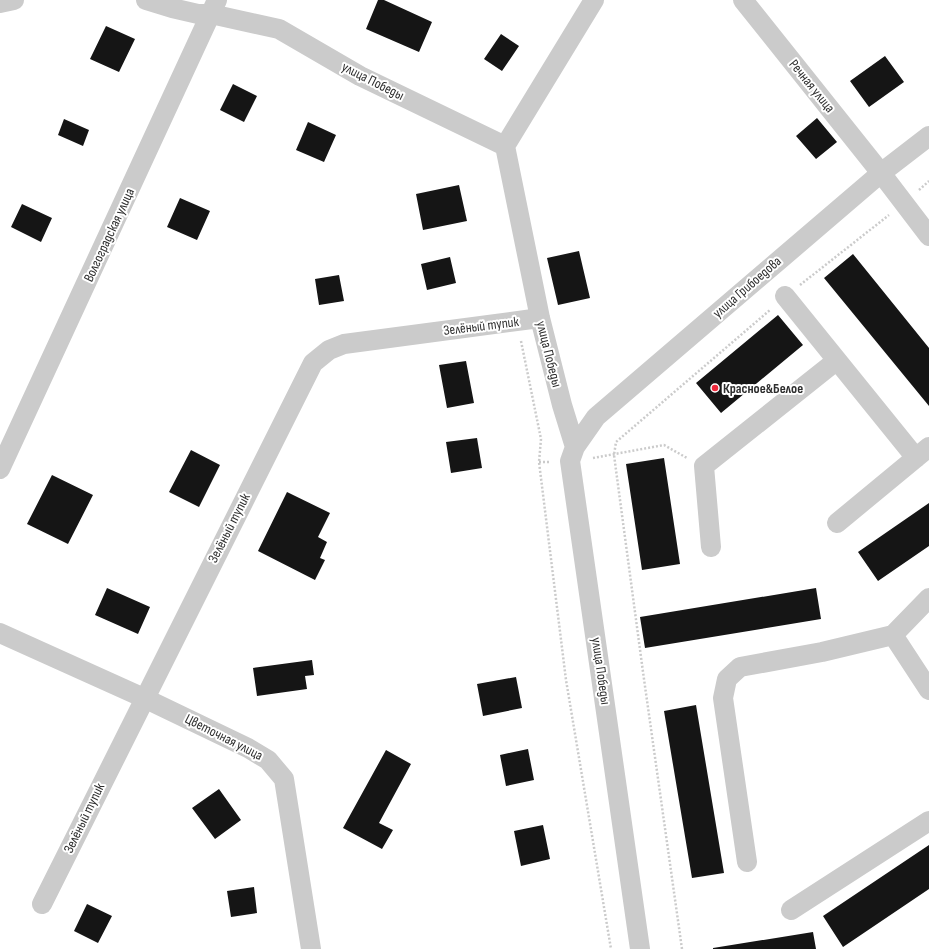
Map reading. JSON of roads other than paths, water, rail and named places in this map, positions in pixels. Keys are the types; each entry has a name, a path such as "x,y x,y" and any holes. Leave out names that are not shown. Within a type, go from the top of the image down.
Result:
{"street":[{"path":"0,3 14,0"},
{"name":"улица Победы","path":"146,0 198,14 212,5 279,29 360,76 505,146 531,320 562,405 573,454 640,949"},
{"path":"505,146 594,0"},
{"name":"Речная улица","path":"743,0 881,173 929,236"},
{"name":"Волгоградская улица","path":"0,469 212,5"},
{"name":"улица Грибоедова","path":"573,454 596,417 881,173 929,136"},
{"path":"785,296 836,361 923,452 837,523"},
{"name":"Зелёный тупик","path":"42,904 313,363 329,350 344,344 531,320"},
{"path":"712,547 704,466 836,361"},
{"path":"747,862 723,698 727,679 740,667 822,652 893,635 929,598"},
{"name":"Цветочная улица","path":"0,633 144,698 248,748 268,760 284,779 310,949"},
{"path":"893,635 929,690"},
{"path":"791,910 929,821"}],"place":[{"name":"Красное&Белое","path":"715,388"}]}
